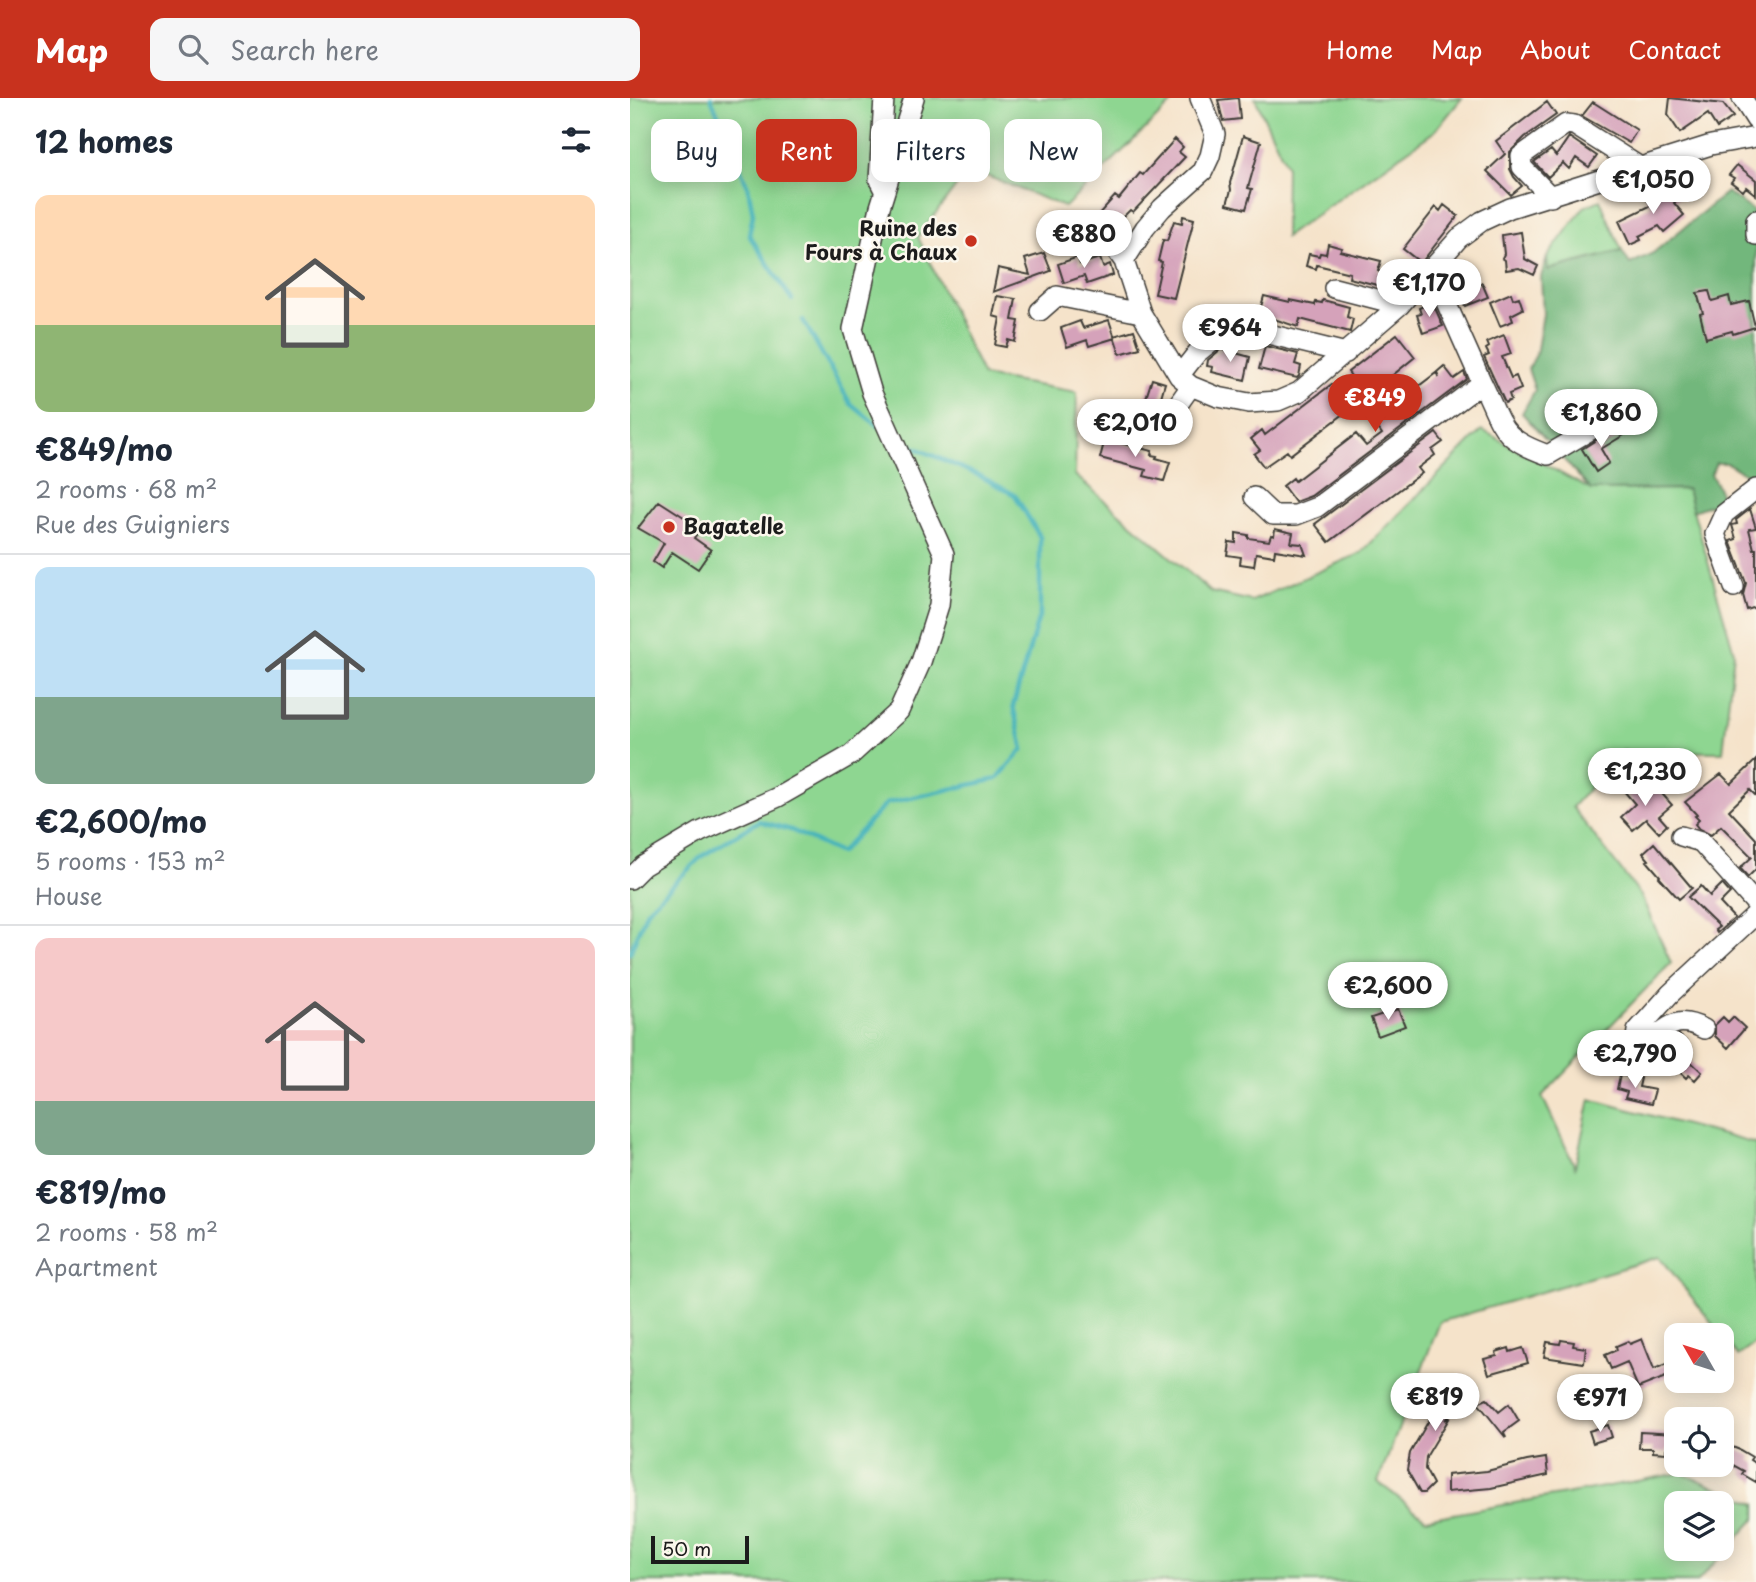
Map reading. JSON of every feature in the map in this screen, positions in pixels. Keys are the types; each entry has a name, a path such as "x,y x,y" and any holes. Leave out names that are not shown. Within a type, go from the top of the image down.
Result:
{"street":[{"path":"884,98 879,180 885,192"},
{"path":"630,879 643,866 700,832 778,797 851,755 899,711 921,662 939,605 944,554 872,393 853,330 885,192 914,98"},
{"path":"1124,261 1144,228 1203,171 1215,134 1199,98"},
{"path":"1742,98 1756,120"},
{"path":"1551,197 1522,167 1521,156 1566,124 1574,124 1640,167"},
{"path":"1067,234 1105,241 1114,247 1124,261 1141,313 1185,381 1218,397 1249,403 1278,401 1299,392 1346,353 1400,305 1459,238 1482,221 1510,208 1711,145 1756,137"},
{"path":"1756,220 1756,235"},
{"path":"1432,271 1508,435 1548,455 1599,425"},
{"path":"1334,288 1400,305"},
{"path":"1040,311 1057,296 1141,313"},
{"path":"1139,421 1162,427 1197,353 1232,325 1346,353"},
{"path":"1254,497 1273,515 1296,515 1317,507 1482,383"},
{"path":"1734,587 1715,534 1724,514 1756,489"},
{"path":"1681,836 1701,842 1756,904"},
{"path":"1704,1030 1690,1022 1682,1022 1671,1025 1643,1045 1638,1043 1636,1038 1637,1031 1670,994 1756,914"}],"green space":[{"path":"630,98 1177,98 1102,171 1102,119 1004,119 1004,182 1091,182 1065,207 990,177 990,119 871,119 871,182 959,182 918,237 983,376 1077,392 1075,475 1211,592 1252,601 1361,553 1482,430 1591,490 1687,489 1734,652 1723,752 1623,751 1572,807 1641,896 1671,963 1542,1096 1575,1167 1590,1099 1756,1144 1756,1343 1738,1356 1734,1351 1734,1323 1712,1323 1660,1257 1440,1322 1378,1482 1426,1519 1664,1476 1691,1477 1725,1491 1664,1491 1664,1561 1716,1561 1697,1582 630,1582"},
{"path":"1255,98 1462,98 1435,131 1285,237 1286,165"},
{"path":"1727,192 1755,212 1744,225 1746,237 1756,247 1756,476 1752,478 1727,463 1716,463 1711,474 1719,489 1721,501 1693,511 1687,489 1591,490 1522,413 1535,390 1528,369 1536,355 1543,314 1541,277 1547,257 1548,270 1622,251 1630,264 1653,253"},
{"path":"1600,200 1622,251 1547,270 1547,257 1584,207"},
{"path":"1734,1495 1756,1504 1756,1518 1734,1542"}],"building":[{"path":"1238,98 1240,119 1223,121 1218,100"},
{"path":"1670,98 1723,104 1733,117 1717,128 1708,114 1680,133 1668,115"},
{"path":"1547,102 1556,115 1525,137 1510,152 1510,169 1522,186 1511,195 1487,171 1505,154 1496,141"},
{"path":"1593,102 1637,130 1629,143 1582,116"},
{"path":"1243,136 1261,142 1248,188 1252,189 1246,209 1227,204"},
{"path":"1569,137 1597,156 1589,167 1576,158 1569,169 1563,163 1548,177 1534,162 1551,150 1556,156"},
{"path":"1175,139 1183,147 1179,152 1185,157 1133,212 1130,210 1115,225 1109,219 1105,224 1096,217 1115,196 1119,199 1140,173 1143,175"},
{"path":"1737,165 1756,180 1756,195 1746,187 1743,191 1731,182 1734,178 1729,175"},
{"path":"1656,187 1662,193 1670,187 1679,197 1674,203 1684,215 1664,232 1659,226 1639,236 1641,240 1630,245 1619,221 1652,205 1646,199"},
{"path":"1444,205 1458,216 1421,263 1403,249 1436,207 1440,211"},
{"path":"1183,216 1194,219 1174,298 1155,294 1162,262 1158,261 1163,240 1167,241 1174,221 1182,223"},
{"path":"1521,232 1525,259 1538,266 1534,275 1519,268 1506,270 1505,260 1502,258 1502,235"},
{"path":"1328,244 1342,248 1340,251 1381,261 1378,271 1384,273 1381,286 1349,278 1350,273 1317,265 1316,269 1306,266 1309,254 1326,254"},
{"path":"1044,253 1051,271 993,292 998,268 1030,275 1025,259"},
{"path":"1078,257 1080,264 1100,258 1103,267 1110,264 1113,275 1087,284 1084,276 1064,283 1058,264"},
{"path":"1471,273 1476,285 1482,283 1488,297 1465,306 1452,280"},
{"path":"1709,291 1712,301 1729,296 1731,305 1749,301 1755,327 1706,338 1697,293"},
{"path":"1511,293 1513,299 1519,297 1523,309 1511,315 1513,321 1500,326 1490,302"},
{"path":"997,296 1016,299 1012,320 1019,321 1015,342 1008,340 1006,347 995,345 1000,318 993,316"},
{"path":"1264,296 1315,305 1323,300 1349,307 1347,317 1353,319 1350,332 1300,319 1298,327 1259,314"},
{"path":"1430,303 1443,326 1423,333 1417,315 1421,314 1419,308"},
{"path":"1109,320 1115,338 1089,346 1087,340 1067,347 1061,328 1080,321 1083,328"},
{"path":"1134,330 1140,348 1120,354 1114,336"},
{"path":"1397,334 1415,357 1361,401 1351,388 1357,384 1348,372"},
{"path":"1504,335 1511,354 1502,357 1511,378 1516,376 1521,389 1509,394 1511,400 1505,403 1484,357 1489,355 1487,342"},
{"path":"1265,346 1298,354 1295,364 1301,366 1299,376 1297,378 1259,369"},
{"path":"1221,349 1250,357 1245,380 1212,372 1213,367 1207,366 1208,360"},
{"path":"1444,366 1454,379 1464,372 1467,379 1311,496 1295,502 1283,486 1293,478 1295,481 1356,434 1366,446 1382,434 1373,421 1436,373 1439,377 1437,372"},
{"path":"1152,379 1165,383 1161,397 1167,399 1158,412 1149,409 1151,403 1145,401"},
{"path":"1332,384 1346,403 1341,407 1345,413 1290,455 1287,451 1264,467 1254,454 1260,450 1251,439 1262,430 1265,435"},
{"path":"1618,426 1624,435 1601,449 1609,463 1596,472 1582,449"},
{"path":"1436,433 1443,442 1432,450 1435,455 1418,468 1422,473 1329,542 1315,524"},
{"path":"1105,439 1152,451 1151,455 1170,462 1164,481 1144,476 1146,470 1100,458"},
{"path":"659,501 701,528 694,538 711,550 698,569 672,552 662,568 653,562 664,543 638,528"},
{"path":"1750,509 1756,528 1749,529 1756,549 1756,607 1747,610 1743,595 1746,583 1730,541 1736,539 1732,525 1737,524 1736,520"},
{"path":"1275,529 1293,533 1291,543 1302,544 1306,555 1275,550 1274,556 1256,553 1254,566 1240,564 1241,557 1227,555 1229,542 1236,543 1236,533 1269,541 1271,535 1274,536"},
{"path":"1756,760 1756,796 1750,790 1729,810 1756,839 1756,869 1748,877 1740,868 1752,857 1721,826 1711,835 1699,829 1695,824 1699,820 1695,816 1697,815 1685,802 1721,774 1731,784"},
{"path":"1624,778 1644,799 1656,787 1672,805 1659,816 1667,825 1659,833 1646,819 1633,830 1621,817 1635,804 1618,784"},
{"path":"1654,843 1692,888 1679,899 1659,877 1643,853"},
{"path":"1722,884 1730,893 1720,903 1734,918 1717,933 1715,930 1719,927 1688,897 1701,886 1710,896"},
{"path":"1398,1009 1405,1026 1378,1036 1371,1018"},
{"path":"1723,1017 1728,1022 1733,1017 1745,1028 1728,1048 1715,1036 1715,1025"},
{"path":"1679,1035 1687,1042 1679,1051 1702,1072 1695,1080 1689,1075 1686,1078 1669,1062 1673,1057 1666,1050"},
{"path":"1620,1075 1641,1078 1639,1087 1655,1090 1651,1104 1625,1098 1627,1092 1617,1089"},
{"path":"1642,1339 1654,1369 1664,1365 1664,1378 1638,1388 1627,1362 1611,1369 1605,1355 1617,1350 1616,1346 1628,1341 1630,1344"},
{"path":"1561,1340 1586,1348 1584,1363 1544,1357 1547,1342 1560,1344"},
{"path":"1509,1348 1510,1352 1523,1348 1528,1363 1489,1374 1484,1359 1497,1356 1496,1352"},
{"path":"1462,1375 1474,1385 1445,1420 1450,1417 1426,1457 1425,1469 1433,1484 1424,1493 1420,1493 1407,1470 1410,1453 1440,1401"},
{"path":"1487,1399 1499,1412 1509,1404 1519,1421 1504,1432 1506,1438 1478,1403"},
{"path":"1608,1425 1612,1437 1593,1443 1589,1431"},
{"path":"1640,1432 1664,1433 1664,1453 1653,1452 1653,1448 1639,1448"},
{"path":"1734,1448 1752,1457 1750,1460 1756,1464 1756,1482 1742,1474 1744,1471 1734,1466"},
{"path":"1546,1458 1548,1475 1491,1488 1447,1492 1447,1475 1487,1471"}],"waterway":[{"path":"711,98 748,187 753,214 749,235 792,300"},
{"path":"803,320 850,403 878,426"},
{"path":"630,953 647,910 702,856 759,821 791,830 840,853 887,803 997,779 1023,749 1013,706 1040,613 1040,537 1015,495 980,476 900,441"}],"place":[{"name":"Ruine des Fours à Chaux","path":"971,241"},
{"name":"Bagatelle","path":"669,527"}]}
